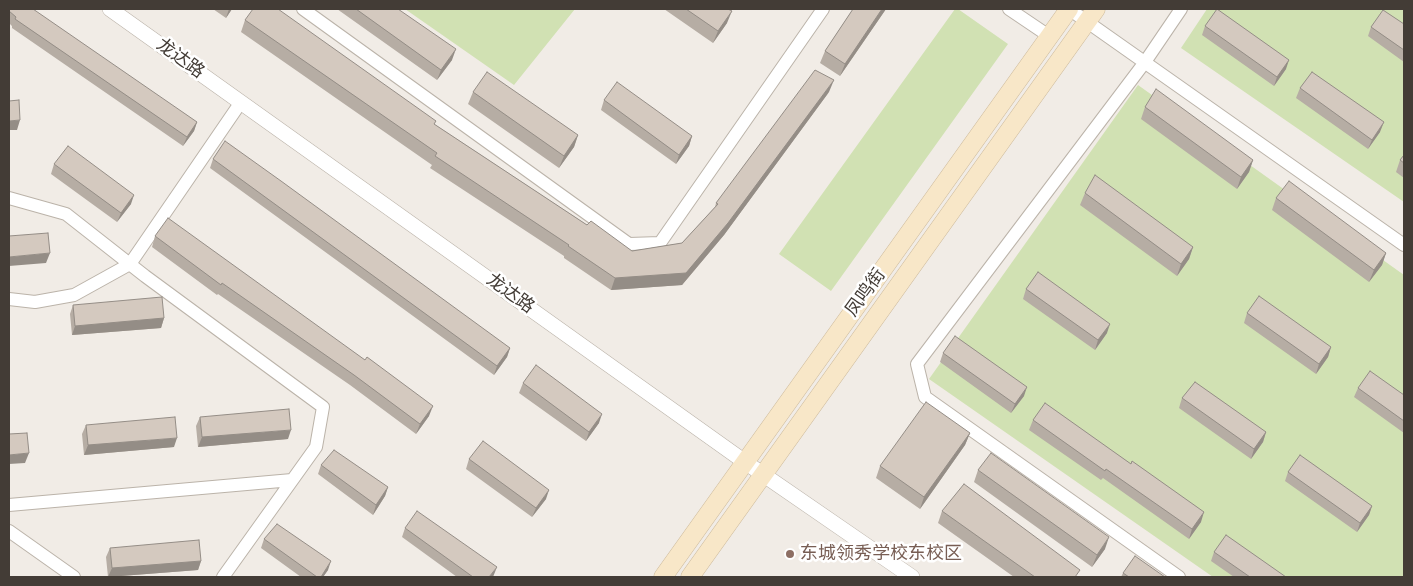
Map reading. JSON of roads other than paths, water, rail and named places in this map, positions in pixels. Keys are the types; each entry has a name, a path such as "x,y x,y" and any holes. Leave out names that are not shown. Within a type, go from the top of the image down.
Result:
{"main road":[{"name":"凤鸣街","path":"663,577 1069,9"},
{"name":"凤鸣街","path":"690,577 1091,15"}],"street":[{"name":"龙达路","path":"110,9 745,462 912,577"},
{"path":"303,9 629,244 660,243 823,9"},
{"path":"1009,9 1049,36"},
{"path":"1069,9 1091,15 1145,62 1404,245"},
{"path":"1179,577 925,397 917,364 1145,62 1181,9"},
{"path":"9,299 35,302 74,295 130,264 241,102"},
{"path":"9,198 66,214 130,264 323,407 316,447 223,577"},
{"path":"9,506 292,480"},
{"path":"9,531 74,577"}],"place":[{"name":"东城领秀学校东校区","path":"790,554"}]}
